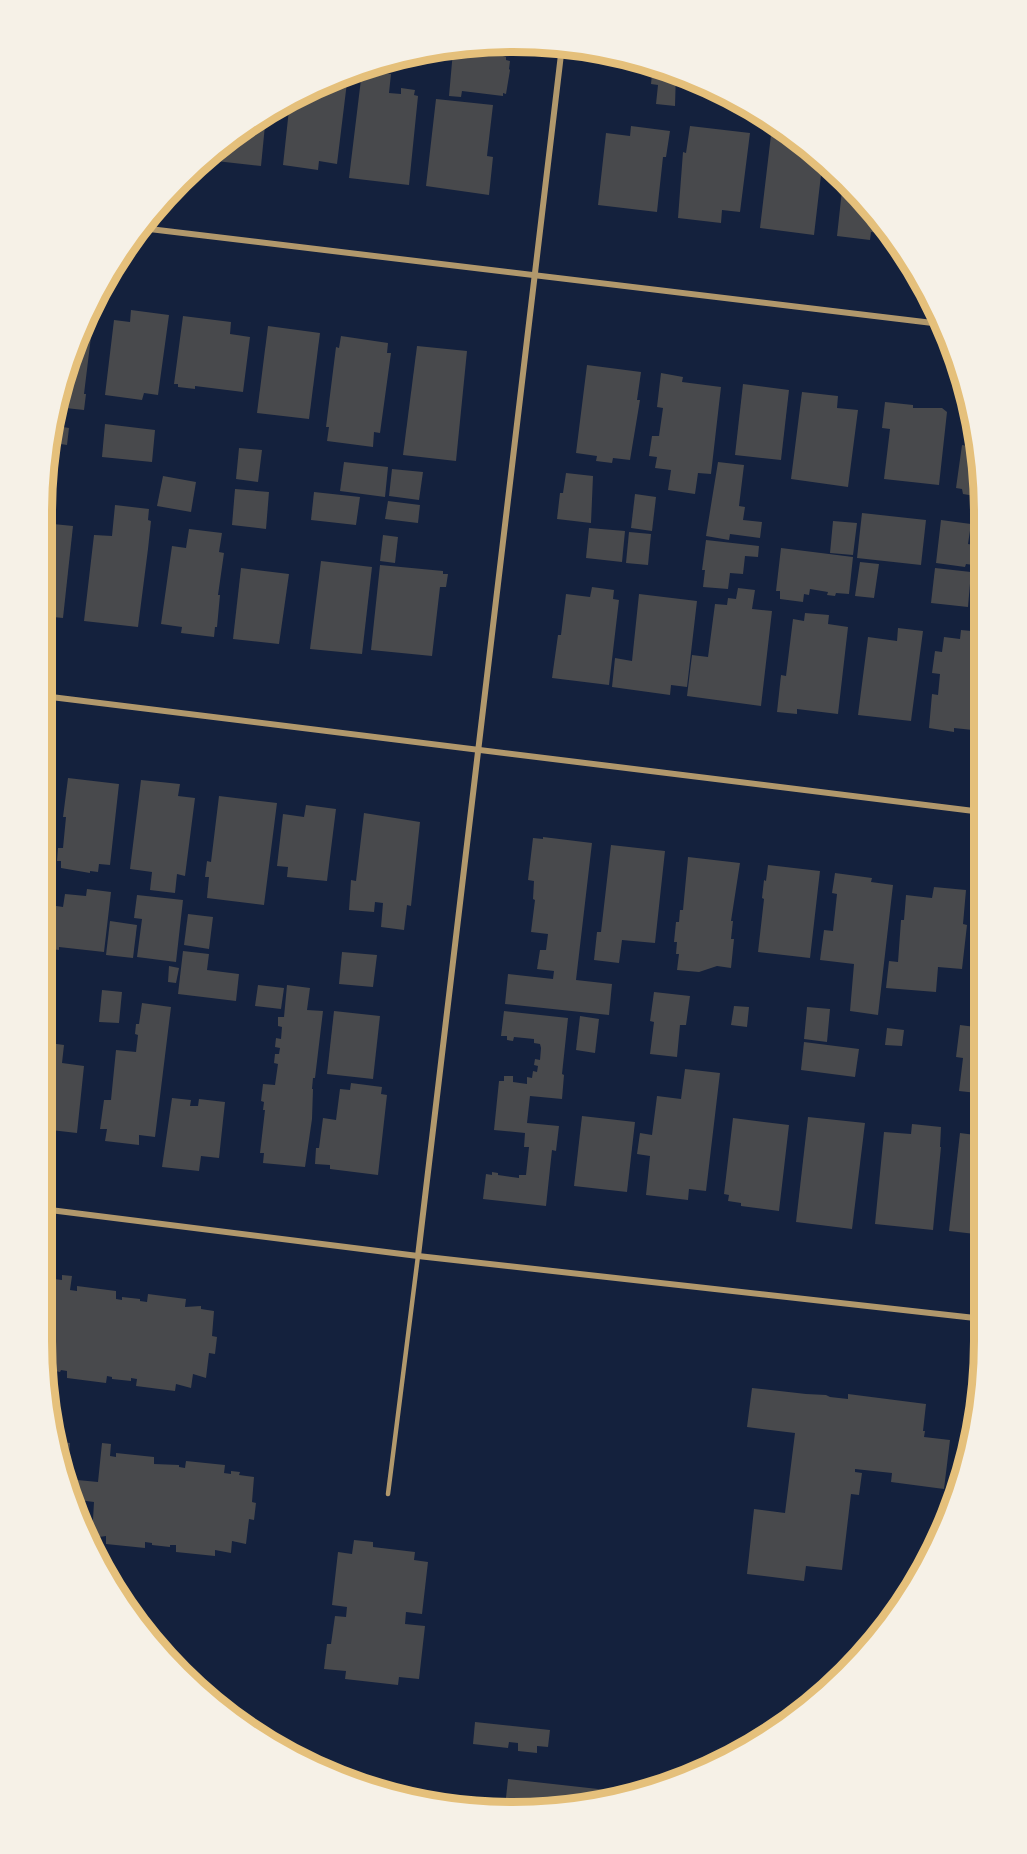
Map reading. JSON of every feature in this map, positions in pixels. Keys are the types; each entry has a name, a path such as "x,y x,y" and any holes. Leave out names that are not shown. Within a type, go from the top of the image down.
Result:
{"street":[{"path":"418,1256 480,751 561,55"},
{"path":"151,229 933,323"},
{"path":"52,697 974,811"},
{"path":"52,1210 418,1256 974,1318"}],"lane":[{"path":"388,1494 418,1256"}],"building":[{"path":"489,53 488,56 493,56 493,53 506,57 506,60 510,61 506,94 503,93 503,96 462,91 461,97 449,96 453,56"},
{"path":"379,73 391,74 389,93 401,94 401,88 415,90 414,95 418,96 409,185 349,178 361,79"},
{"path":"652,74 676,82 675,106 656,104 658,85 651,84"},
{"path":"347,84 337,164 319,161 318,170 283,165 289,111"},
{"path":"436,99 493,105 487,156 493,157 489,195 426,186"},
{"path":"265,125 261,166 217,161"},
{"path":"631,126 670,131 666,157 663,157 657,212 598,205 606,133 630,136"},
{"path":"690,126 750,133 740,212 722,210 721,223 678,218 683,152 686,153"},
{"path":"771,135 777,136 821,171 814,235 760,228"},
{"path":"842,191 879,233 871,232 870,240 837,236"},
{"path":"131,310 169,315 158,395 144,393 142,400 105,395 114,320 130,322"},
{"path":"183,316 231,322 230,334 250,337 243,392 195,386 195,389 178,387 178,384 174,384"},
{"path":"268,326 320,333 309,419 257,413"},
{"path":"92,328 84,394 86,394 84,410 65,408 77,365"},
{"path":"341,336 388,343 387,353 391,353 380,433 374,432 373,447 327,441 329,427 326,427 336,347 339,348"},
{"path":"417,346 467,351 456,461 403,455"},
{"path":"587,365 641,372 637,400 640,400 630,460 613,458 612,463 596,461 597,456 576,453"},
{"path":"661,373 683,377 682,382 721,387 711,474 698,473 695,494 668,490 671,470 655,468 657,457 649,456 652,436 659,436 663,408 657,407"},
{"path":"743,384 789,390 781,460 735,455"},
{"path":"802,392 838,396 837,408 858,410 848,487 791,479"},
{"path":"885,402 913,405 913,408 942,408 947,412 939,485 884,479 890,429 882,428"},
{"path":"105,424 155,430 152,462 102,457"},
{"path":"61,427 69,428 67,445 58,444"},
{"path":"969,440 974,496 963,494 962,489 956,488 962,445 968,446"},
{"path":"239,448 262,450 258,482 236,479"},
{"path":"344,462 388,467 385,497 340,491"},
{"path":"718,462 744,465 739,506 745,507 743,520 762,522 760,538 730,534 729,540 706,536"},
{"path":"392,469 423,472 419,500 389,496"},
{"path":"566,473 593,476 591,523 557,519 560,493 563,493"},
{"path":"163,476 196,482 191,512 157,506"},
{"path":"235,489 269,492 266,529 232,525"},
{"path":"314,492 360,497 356,525 311,520"},
{"path":"635,494 656,497 652,531 631,528"},
{"path":"388,501 420,505 418,523 385,519"},
{"path":"115,505 149,509 148,520 151,521 138,627 84,621 94,535 112,536"},
{"path":"862,513 926,520 921,565 857,558"},
{"path":"941,520 971,524 968,544 974,545 974,565 966,564 965,567 936,563"},
{"path":"833,521 857,523 853,555 830,553"},
{"path":"52,524 73,526 63,618 52,617"},
{"path":"589,528 625,531 622,562 586,558"},
{"path":"189,529 222,533 219,552 224,553 214,637 181,633 182,627 161,624 172,546 186,548"},
{"path":"629,532 651,534 648,565 626,563"},
{"path":"383,535 398,537 395,563 380,561"},
{"path":"706,540 759,546 758,557 745,556 743,574 730,573 728,589 703,587 705,570 702,570"},
{"path":"781,548 853,557 849,594 827,595 828,592 810,589 809,595 804,594 803,602 780,599 780,591 776,591"},
{"path":"321,561 372,567 362,654 310,649"},
{"path":"860,562 879,564 874,598 855,596"},
{"path":"380,565 443,571 443,574 448,574 446,587 440,587 432,656 371,650"},
{"path":"241,568 289,574 279,644 233,639"},
{"path":"935,568 971,572 968,607 931,603"},
{"path":"592,587 614,590 613,599 619,600 609,685 552,678 558,635 561,635 566,594 590,597"},
{"path":"738,588 755,590 752,609 772,611 761,706 687,696 692,655 708,657 715,604 727,605 728,598 736,599"},
{"path":"639,594 697,601 687,687 671,685 670,695 612,687 615,658 632,661"},
{"path":"805,613 829,615 828,624 848,627 838,714 797,709 797,714 777,712 781,675 786,676 793,619 804,621"},
{"path":"898,628 923,631 911,721 858,715 868,637 897,641"},
{"path":"961,630 974,631 974,730 954,728 954,732 929,728 932,694 938,695 940,674 932,673 935,651 942,652 944,637 960,639"},
{"path":"68,778 119,784 110,865 99,864 98,872 90,871 90,873 61,868 61,861 57,861 58,848 63,848 66,817 63,817"},
{"path":"141,780 180,784 178,796 195,798 185,876 177,874 175,893 150,890 152,872 130,869"},
{"path":"219,796 277,803 264,905 207,898 209,877 205,877 207,861 211,862"},
{"path":"306,805 336,809 327,881 287,877 288,867 277,866 283,814 304,817"},
{"path":"364,813 420,822 411,906 407,905 404,930 381,927 383,903 375,902 374,912 349,910 351,880 356,881"},
{"path":"543,837 592,843 576,980 612,984 609,1015 505,1004 508,974 553,979 554,971 537,969 540,950 546,950 548,934 531,932 535,900 533,899 534,881 528,880 533,838 543,839"},
{"path":"611,845 665,851 655,943 622,940 619,963 594,960 597,932 601,932"},
{"path":"688,857 740,863 731,921 733,921 731,939 734,939 731,968 717,966 699,972 677,970 679,954 676,954 677,942 674,942 676,922 679,922 680,910 683,910"},
{"path":"768,865 820,871 810,958 758,952 764,880 766,881"},
{"path":"835,873 872,878 871,882 893,885 878,1015 850,1011 854,964 820,960 824,930 833,931 837,894 832,893"},
{"path":"934,887 966,890 963,924 967,925 962,969 938,967 936,992 886,988 889,961 898,962 901,920 904,920 906,895 932,898"},
{"path":"87,889 111,892 104,952 59,947 59,950 52,949 52,905 63,907 65,894 86,896"},
{"path":"137,895 183,900 176,962 137,957 142,919 134,918"},
{"path":"188,914 213,917 209,949 184,945"},
{"path":"110,921 137,925 133,958 106,955"},
{"path":"183,951 209,954 207,970 239,974 236,1001 178,994"},
{"path":"342,952 377,955 373,987 339,984"},
{"path":"169,966 179,968 176,983 168,982"},
{"path":"258,985 284,988 281,1009 255,1006"},
{"path":"287,985 310,988 307,1010 323,1011 315,1078 313,1078 312,1119 305,1167 263,1163 264,1153 260,1153 265,1110 263,1110 264,1102 261,1101 263,1084 275,1085 278,1064 274,1063 275,1054 279,1054 280,1048 275,1047 276,1038 281,1039 282,1027 278,1026 278,1017 284,1017"},
{"path":"102,990 122,992 119,1023 99,1022"},
{"path":"654,992 690,996 686,1025 680,1025 677,1057 650,1054 654,1022 650,1021"},
{"path":"142,1003 171,1007 155,1137 139,1135 139,1145 105,1141 107,1129 100,1129 104,1100 111,1100 116,1050 136,1052 138,1035 135,1034 136,1024 139,1024"},
{"path":"734,1006 749,1007 747,1027 731,1025"},
{"path":"807,1007 830,1009 827,1042 804,1039"},
{"path":"334,1011 380,1016 373,1079 327,1074"},
{"path":"504,1011 568,1018 562,1074 564,1075 562,1099 530,1096 527,1123 559,1126 556,1151 552,1150 546,1206 483,1199 486,1174 492,1175 492,1172 519,1178 519,1175 526,1175 529,1147 524,1147 525,1133 494,1130 499,1081 504,1081 504,1076 513,1076 513,1082 527,1084 527,1077 532,1078 533,1071 537,1072 538,1066 534,1065 535,1059 540,1060 540,1044 534,1043 534,1039 514,1037 513,1041 507,1040 507,1036 501,1036"},
{"path":"580,1016 599,1019 595,1053 576,1050"},
{"path":"960,1025 974,1027 974,1093 959,1091 963,1058 956,1057"},
{"path":"887,1028 904,1030 902,1046 885,1045"},
{"path":"804,1042 859,1049 855,1077 801,1070"},
{"path":"52,1043 64,1045 62,1063 84,1066 77,1133 52,1130"},
{"path":"685,1069 720,1073 706,1191 689,1189 688,1200 646,1195 650,1156 637,1154 640,1133 652,1135 657,1096 681,1099"},
{"path":"351,1083 382,1087 381,1094 387,1095 378,1175 330,1169 330,1165 315,1164 323,1118 336,1120 340,1089 350,1090"},
{"path":"172,1098 191,1100 190,1106 198,1106 199,1099 225,1102 219,1158 201,1156 199,1171 162,1167"},
{"path":"582,1116 635,1122 627,1192 574,1186"},
{"path":"808,1117 865,1123 852,1229 796,1222"},
{"path":"733,1118 789,1125 779,1211 741,1206 741,1203 728,1201 729,1195 724,1194"},
{"path":"912,1124 941,1127 933,1230 875,1224 884,1132 911,1134"},
{"path":"960,1133 974,1135 974,1234 949,1231"},
{"path":"62,1275 72,1276 70,1290 77,1291 77,1286 116,1291 116,1299 122,1300 122,1297 147,1302 148,1294 186,1299 185,1307 201,1306 201,1309 214,1311 212,1336 217,1337 215,1354 209,1353 206,1378 193,1374 191,1388 176,1384 175,1391 136,1386 137,1379 131,1378 131,1381 112,1379 107,1376 106,1383 67,1378 67,1371 61,1370 60,1372 53,1370 52,1282 54,1279 62,1280"},
{"path":"752,1388 848,1399 848,1394 926,1404 924,1437 950,1440 944,1489 891,1482 892,1473 855,1469 855,1472 862,1473 859,1495 851,1494 842,1570 806,1566 804,1581 747,1574 754,1509 785,1513 795,1433 747,1427"},
{"path":"64,1442 70,1443 68,1461"},
{"path":"102,1443 111,1444 110,1456 116,1457 116,1453 154,1457 154,1464 179,1465 185,1468 186,1461 225,1465 224,1473 240,1472 239,1475 254,1477 252,1502 256,1503 254,1520 249,1519 246,1544 232,1541 231,1553 215,1550 215,1556 176,1552 176,1545 170,1545 170,1547 145,1542 145,1548 106,1544 106,1536 97,1537 93,1527 94,1502 81,1500 74,1480 98,1482"},
{"path":"354,1540 373,1542 373,1547 415,1552 414,1560 428,1562 422,1614 406,1612 405,1624 425,1626 419,1679 399,1677 398,1685 345,1679 346,1671 324,1669 327,1644 331,1644 335,1616 346,1617 347,1607 332,1605 338,1552 352,1554"},
{"path":"475,1722 550,1730 548,1747 537,1746 537,1753 518,1751 518,1743 509,1742 508,1748 473,1744"},
{"path":"508,1779 613,1791 574,1798 506,1802"}]}
